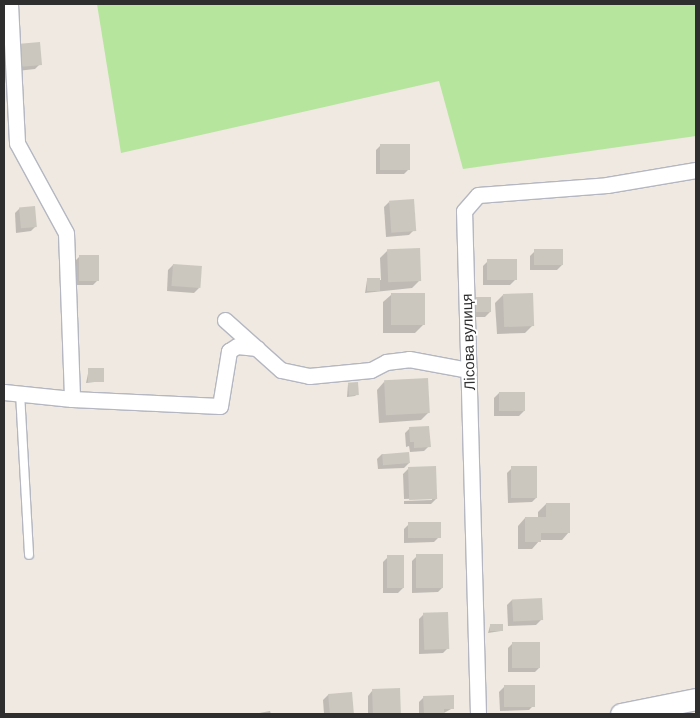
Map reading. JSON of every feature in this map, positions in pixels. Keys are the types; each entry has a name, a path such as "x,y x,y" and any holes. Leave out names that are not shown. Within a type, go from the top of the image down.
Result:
{"street":[{"path":"10,4 17,143 66,233 72,399"},
{"name":"Лісова вулиця","path":"478,714 464,211 478,195 607,185 696,170"},
{"path":"225,320 281,370 309,376 370,370 386,362 409,359 469,370"},
{"path":"4,392 72,399 220,406 229,351 237,346 257,348"},
{"path":"621,714 696,699"}],"lane":[{"path":"20,393 29,555"}],"green space":[{"path":"97,4 696,4 696,136 463,169 439,81 121,153"}],"building":[{"path":"40,42 42,65 22,67 20,44"},
{"path":"380,144 410,144 410,170 380,170"},
{"path":"414,199 416,231 391,233 389,201"},
{"path":"35,206 37,227 21,228 19,207"},
{"path":"420,248 421,281 388,282 387,249"},
{"path":"534,249 563,249 563,265 534,265"},
{"path":"79,255 99,255 99,281 79,281"},
{"path":"487,259 517,259 517,280 487,280"},
{"path":"173,264 202,266 200,288 171,286"},
{"path":"367,278 380,278 380,291 367,291"},
{"path":"391,293 425,293 425,325 391,325"},
{"path":"533,293 534,326 504,327 503,294"},
{"path":"473,297 491,297 491,312 473,312"},
{"path":"88,368 104,368 104,382 88,382"},
{"path":"428,378 430,413 386,415 384,380"},
{"path":"358,382 359,395 349,396 348,383"},
{"path":"499,392 525,392 525,411 499,411"},
{"path":"429,426 431,447 414,448 414,442 410,442 409,427"},
{"path":"409,452 410,463 383,465 382,454"},
{"path":"436,466 437,499 409,500 408,467"},
{"path":"511,466 537,466 537,498 511,498"},
{"path":"546,503 570,503 570,533 541,533 541,542 525,542 525,517 546,517"},
{"path":"408,522 441,522 441,538 408,538"},
{"path":"416,554 443,554 443,588 416,588"},
{"path":"387,555 404,555 404,588 387,588"},
{"path":"542,598 543,620 513,622 512,600"},
{"path":"448,612 449,649 424,650 423,613"},
{"path":"490,624 503,624 503,631 490,631"},
{"path":"512,642 540,642 540,668 512,668"},
{"path":"504,685 535,685 535,707 504,707"},
{"path":"400,688 401,714 373,714 372,689"},
{"path":"352,692 354,714 330,714 328,694"},
{"path":"454,695 454,709 444,709 444,714 424,714 423,696"}]}
